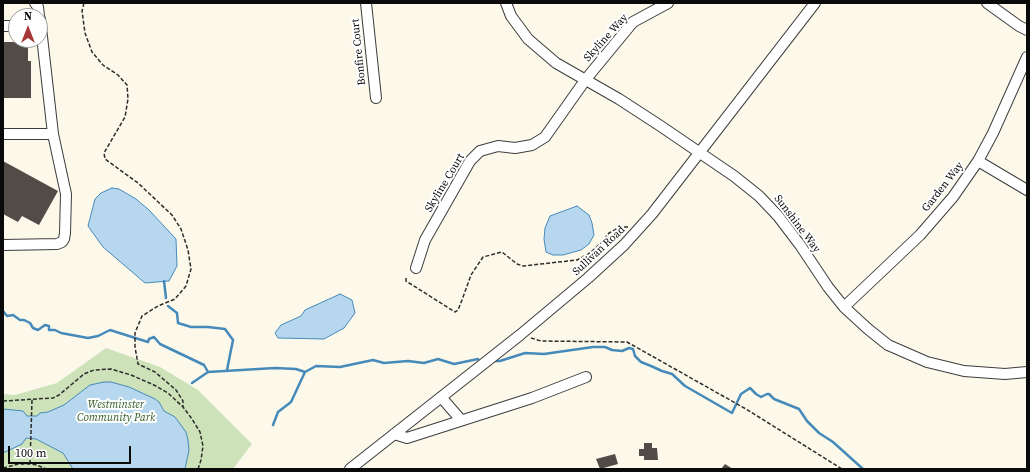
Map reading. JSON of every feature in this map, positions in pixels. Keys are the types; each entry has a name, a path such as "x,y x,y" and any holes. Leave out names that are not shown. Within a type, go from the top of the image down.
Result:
{"street":[{"name":"Bonfire Court","path":"366,3 376,98"},
{"name":"Sunshine Way","path":"506,3 511,16 528,39 556,63 586,79 646,116 734,176 759,196 800,245 828,287 844,307 888,345 927,362 964,371 984,373 1027,372"},
{"name":"Skyline Way","path":"586,79 634,22 668,3"},
{"name":"Sullivan Road","path":"350,469 520,335 609,260 635,233 700,152 815,3"},
{"path":"987,3 1027,30"},
{"path":"3,245 57,244 62,242 64,239 66,194 54,134 43,48"},
{"name":"Garden Way","path":"844,307 920,235 953,197 978,161 993,133 1027,57"},
{"name":"Skyline Court","path":"416,268 425,240 470,161 480,151 498,146 515,148 532,145 545,137 586,79"},
{"path":"3,134 54,134"},
{"path":"978,161 1027,190"},
{"path":"394,434 407,438 532,398 586,377"},
{"path":"441,397 461,420"}],"path":[{"path":"84,3 82,11 85,33 92,52 103,65 118,75 127,85 128,99 125,117 104,153 105,159 138,183 172,215 181,229 188,250 191,269 186,286 175,299 158,306 142,316 135,336 138,364 155,372 176,390 183,401 183,407"},
{"path":"406,278 406,281 455,312 458,310 471,275 483,257 502,252 514,262 523,266 572,260 582,258 590,253 609,233 620,227 627,227 635,233"},
{"path":"520,335 541,341 627,342 746,409 842,469"},
{"path":"3,401 32,400 55,397 84,374 94,370 115,370 131,375 168,393 183,407 198,427 203,451 198,469"},
{"path":"30,464 32,400"},
{"path":"3,468 19,464 30,464 38,465 46,469"}],"green space":[{"name":"Westminster Community Park","path":"106,348 160,367 198,390 252,444 233,469 3,469 3,394 15,395 57,383"}],"water":[{"path":"112,188 119,189 136,199 149,210 176,239 177,266 169,281 145,283 103,247 88,226 95,199 101,193"},
{"path":"577,206 589,215 592,223 594,235 589,244 581,250 563,255 553,255 546,252 544,239 545,228 550,216"},
{"path":"340,294 352,300 355,313 344,328 324,339 278,338 275,333 281,325 301,316 305,310"},
{"path":"111,382 129,387 155,399 159,402 164,411 175,417 186,432 188,440 189,450 185,469 73,469 63,453 36,439 26,438 22,444 3,453 3,409 23,411 27,416 37,416 40,413 48,412 64,405 90,385"}],"building":[{"path":"3,42 8,42 8,48 28,48 28,61 31,61 31,98 3,98"},
{"path":"3,161 58,191 39,225 22,216 18,222 3,214"},
{"path":"644,443 652,443 652,448 657,448 658,460 644,460 644,456 639,456 639,449 644,449"},
{"path":"615,454 618,464 600,469 596,459"},
{"path":"725,464 733,469 721,469"}],"waterway":[{"path":"164,281 166,298"},
{"path":"168,306 177,313 178,323 191,327 225,329 233,340 227,370"},
{"path":"3,311 7,316 13,315 20,320 30,323 33,328 38,330 45,325 49,326 49,330 55,330 61,333 88,338 98,336 110,330 148,342 149,339 154,337 160,344 204,365 208,372"},
{"path":"493,361 500,361 525,353 544,354 593,347 605,347 612,350 622,351 629,348 633,349 635,356 641,362 672,374 685,386 732,413 741,394 750,388 761,397 769,394 774,399 799,409 807,421 819,433 833,442 863,469"},
{"path":"273,425 278,412 291,402 305,372 316,366 340,367 373,360 384,363 408,361 424,363 438,359 454,364 478,359"},
{"path":"192,383 208,372 275,368 296,369 305,372"}]}
